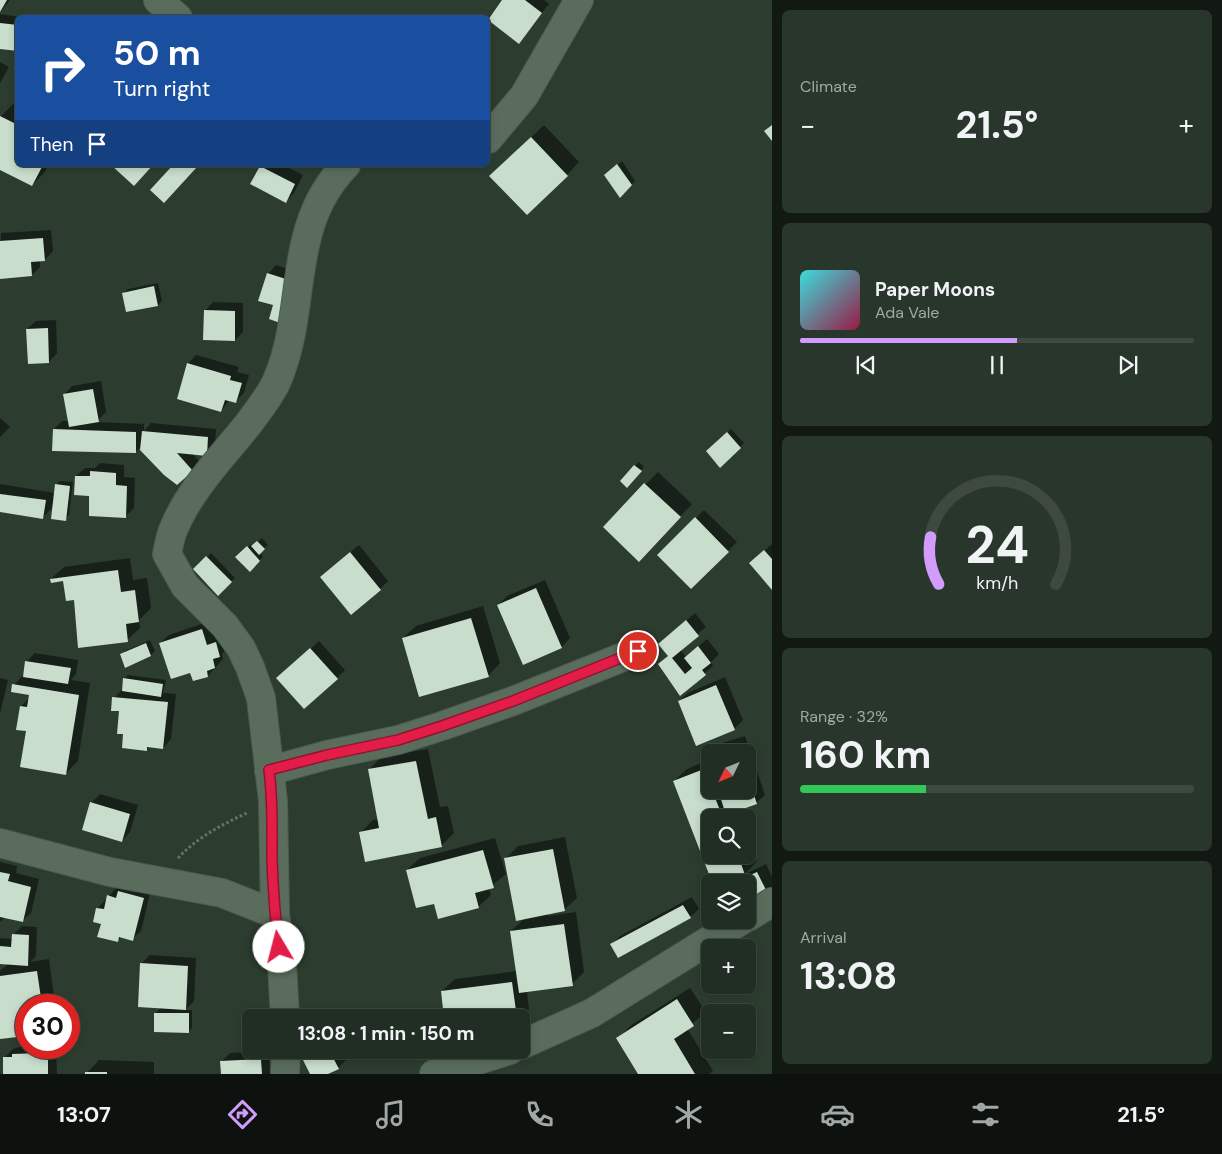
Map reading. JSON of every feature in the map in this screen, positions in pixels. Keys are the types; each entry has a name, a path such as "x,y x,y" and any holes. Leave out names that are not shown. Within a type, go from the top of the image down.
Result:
{"street":[{"path":"158,0 175,15"},
{"path":"490,138 524,96 579,0"},
{"path":"284,1009 282,964 275,914 272,859 273,801 261,698 241,648 225,626 185,586 167,554 173,529 185,506 258,411 278,380 288,347 306,238 321,196 344,167"},
{"path":"269,770 398,740 442,726 513,701 638,651"},
{"path":"0,843 158,882 222,893 275,914"},
{"path":"756,912 772,902"},
{"path":"530,1042 592,1013 727,929"},
{"path":"286,1059 286,1074"},
{"path":"434,1074 482,1059"}],"path":[{"path":"158,882 174,861 194,842 220,825 273,801"}],"building":[{"path":"0,0 7,0 0,12"},
{"path":"502,0 525,0 542,13 519,44 490,22 490,17"},
{"path":"0,23 15,25 15,51 0,49"},
{"path":"0,116 15,124 15,167 42,167 32,186 0,170"},
{"path":"772,125 772,141 764,131"},
{"path":"531,137 568,176 527,215 489,176"},
{"path":"617,164 632,185 620,198 604,175"},
{"path":"113,167 151,167 134,186"},
{"path":"171,167 197,167 164,203 150,190"},
{"path":"259,167 262,167 295,184 286,203 250,184"},
{"path":"43,238 45,261 31,262 32,276 0,279 0,241"},
{"path":"267,273 289,280 283,324 269,319 273,305 258,301"},
{"path":"154,286 158,306 126,312 122,293"},
{"path":"204,310 235,311 235,341 203,340"},
{"path":"48,328 49,363 28,364 26,329"},
{"path":"187,363 231,376 230,380 242,383 236,403 225,400 221,412 177,399"},
{"path":"93,389 99,422 69,427 63,394"},
{"path":"53,429 136,432 136,453 52,451"},
{"path":"142,431 208,437 207,456 177,453 193,471 177,485 164,475 140,450"},
{"path":"727,432 741,448 720,468 706,451"},
{"path":"634,465 642,471 627,488 620,481"},
{"path":"90,471 116,473 116,485 127,486 126,518 89,516 89,496 74,495 75,476 90,476"},
{"path":"644,483 681,517 639,562 603,527"},
{"path":"55,484 70,486 66,521 51,519"},
{"path":"0,494 46,500 43,519 0,512"},
{"path":"695,517 729,552 691,589 657,555"},
{"path":"257,541 265,549 259,555 251,546"},
{"path":"247,546 260,561 250,572 235,557"},
{"path":"764,550 772,559 772,590 749,563"},
{"path":"350,552 381,590 351,615 320,577"},
{"path":"206,556 232,582 218,596 193,569"},
{"path":"118,570 121,592 135,590 139,622 126,624 128,642 78,648 74,600 66,601 63,581 51,583 50,579"},
{"path":"536,588 562,648 523,665 497,605"},
{"path":"471,618 489,677 419,697 402,638"},
{"path":"686,620 699,636 672,658 685,674 692,668 684,658 698,646 711,663 702,670 706,675 680,696 658,664 668,656 658,644"},
{"path":"202,629 207,645 216,642 220,657 213,659 215,668 207,671 208,677 193,681 190,673 171,679 159,643"},
{"path":"146,643 151,656 125,668 120,654"},
{"path":"310,648 338,679 304,709 276,678"},
{"path":"25,661 71,668 68,684 23,677"},
{"path":"123,678 163,684 161,697 122,691"},
{"path":"12,684 79,695 66,775 20,767 26,731 16,730 20,706 27,707 29,695 11,692"},
{"path":"716,685 735,730 696,746 678,701"},
{"path":"112,697 168,702 163,749 147,747 147,751 122,748 123,734 117,734 119,711 111,711"},
{"path":"416,761 428,819 436,817 442,847 365,862 359,832 379,828 368,769"},
{"path":"701,770 701,799 716,799 719,809 701,809 701,854 673,781"},
{"path":"721,799 755,799 757,804 743,809 724,809"},
{"path":"90,802 130,814 122,842 82,830"},
{"path":"553,849 565,911 516,921 504,858"},
{"path":"483,850 494,888 475,893 479,908 438,919 434,904 416,908 406,870"},
{"path":"705,864 741,864 745,874 709,874"},
{"path":"0,872 10,874 8,881 31,887 23,922 0,917"},
{"path":"757,872 771,900 756,908 756,874 753,874"},
{"path":"118,891 144,898 133,941 119,937 118,942 97,937 101,924 93,922 96,908 104,909 107,895 116,898"},
{"path":"683,905 691,918 618,958 610,944"},
{"path":"564,924 573,986 519,993 510,931"},
{"path":"12,934 29,935 28,966 0,964 0,946 11,947"},
{"path":"140,963 188,966 186,1010 138,1007"},
{"path":"37,971 40,994 15,994 15,1037 0,1039 0,976"},
{"path":"512,982 516,1009 443,1009 441,991"},
{"path":"677,999 694,1026 674,1039 695,1074 638,1074 616,1038"},
{"path":"154,1013 189,1013 189,1033 154,1032"},
{"path":"12,1054 15,1054 15,1059 48,1059 48,1074 3,1074 3,1057 12,1057"},
{"path":"261,1059 262,1074 221,1074 220,1061"},
{"path":"302,1059 334,1059 339,1069 328,1074 310,1074"},
{"path":"85,1072 107,1072 107,1074 85,1074"}],"route":[{"path":"279,947 272,859 273,801 269,770 398,740 442,726 513,701 638,651"}]}
